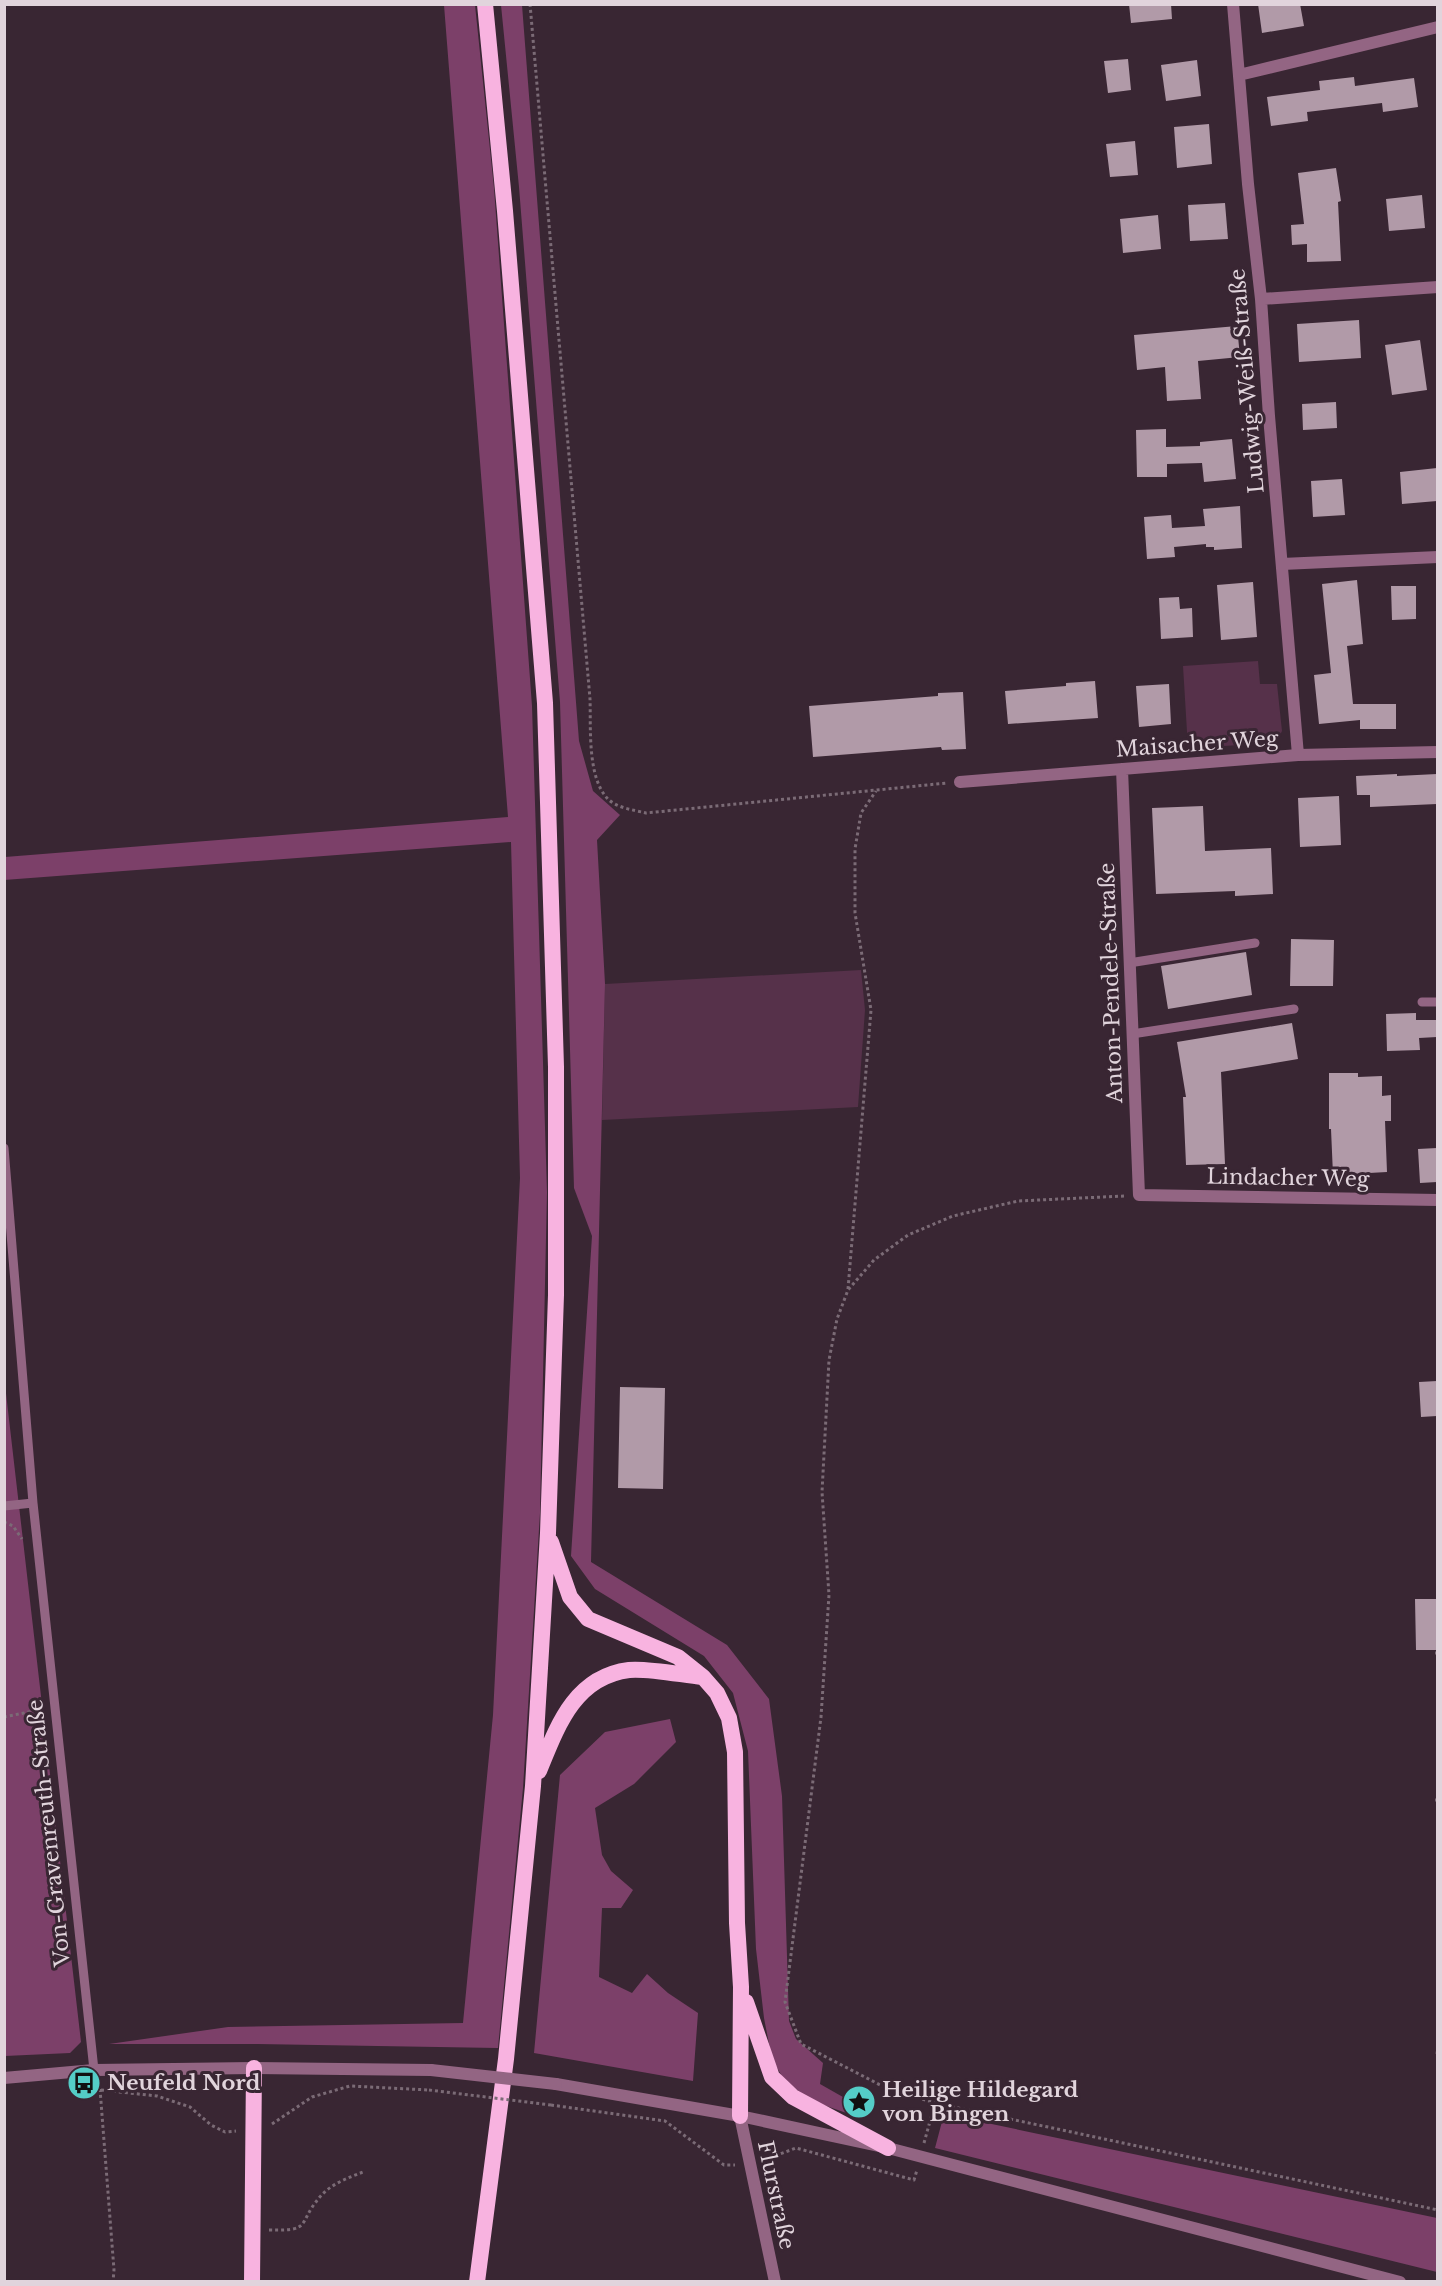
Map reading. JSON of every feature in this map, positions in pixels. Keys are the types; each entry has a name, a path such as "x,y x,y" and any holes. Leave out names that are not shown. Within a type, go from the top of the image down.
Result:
{"highway":[{"path":"477,2282 506,2060 534,1786 555,1352 556,1067 544,703 505,211 485,4"},
{"path":"548,1533 570,1597 588,1619 678,1657 703,1677 717,1693 729,1718 735,1752 737,1923 741,1987 740,2116"},
{"path":"534,1786 553,1737 570,1705 597,1679 629,1670 703,1677"},
{"path":"741,1987 772,2077 793,2097 888,2148"},
{"path":"252,2282 254,2068"}],"street":[{"name":"Ludwig-Weiß-Straße","path":"1233,4 1261,299 1298,755"},
{"path":"1239,75 1437,27"},
{"path":"1261,299 1437,287"},
{"path":"1282,564 1437,557"},
{"name":"Maisacher Weg","path":"960,782 1298,755 1437,752"},
{"name":"Anton-Pendele-Straße","path":"1122,769 1139,1195"},
{"name":"Lindacher Weg","path":"1139,1195 1437,1200"},
{"path":"4,2078 94,2070 254,2068 431,2070 556,2084 740,2116 888,2148 1400,2282"},
{"name":"Flurstraße","path":"740,2116 775,2282"}],"lane":[{"path":"1129,963 1255,943"},
{"path":"1422,1002 1437,1002"},
{"path":"1132,1034 1294,1009"},
{"name":"Von-Gravenreuth-Straße","path":"4,1148 33,1503 94,2070"},
{"path":"4,1506 33,1503"}],"path":[{"path":"530,4 589,687 593,772 607,798 623,807 646,813 960,782"},
{"path":"876,791 861,813 855,849 855,913 871,1010 848,1290 837,1319 829,1360 822,1492 828,1606 821,1718 785,2002 801,2043 886,2088 935,2103 1437,2210"},
{"path":"848,1290 874,1260 899,1241 953,1216 1018,1201 1139,1195"},
{"path":"4,1522 13,1526 21,1535 23,1547"},
{"path":"4,1717 34,1711 42,1702 42,1696"},
{"path":"1437,2047 1437,2054"},
{"path":"94,2070 101,2090 114,2270 112,2282"},
{"path":"429,2090 551,2105"},
{"path":"920,2156 935,2103"},
{"path":"271,2230 287,2231 298,2228 305,2222 326,2190 363,2172"}],"shaded area":[{"path":"444,5 475,5 494,188 532,706 547,1192 540,1513 523,1788 498,2048 109,2044 228,2027 463,2023 493,1715 520,1178 511,842 4,880 5,857 508,817"},
{"path":"501,5 522,5 579,741 593,791 620,815 597,840 605,984 591,1562 727,1645 769,1699 782,1796 789,2021 796,2039 823,2063 820,2084 857,2105 858,2117 809,2100 783,2078 772,2059 764,2018 756,1949 748,1751 733,1693 704,1656 595,1589 571,1556 592,1236 574,1188 560,702 519,187"},
{"path":"1258,661 1260,684 1277,684 1282,731 1276,743 1188,748 1183,666"},
{"path":"861,970 865,1010 858,1107 602,1120 605,984"},
{"path":"4,1376 81,2042 70,2053 5,2056"},
{"path":"670,1719 676,1742 634,1784 595,1808 602,1855 611,1871 633,1890 621,1908 602,1908 599,1977 632,1993 647,1974 668,1993 698,2013 693,2081 534,2053 560,1775 605,1732"},
{"path":"944,2114 1437,2218 1437,2272 935,2148"}],"building":[{"path":"1129,4 1171,4 1172,19 1131,23"},
{"path":"1258,4 1300,4 1304,26 1262,33"},
{"path":"1128,59 1131,90 1108,93 1104,61"},
{"path":"1197,60 1201,96 1166,101 1161,65"},
{"path":"1354,77 1355,86 1414,78 1418,107 1383,112 1382,103 1307,112 1308,121 1271,126 1267,97 1320,90 1319,81"},
{"path":"1209,124 1212,164 1177,168 1174,127"},
{"path":"1135,141 1138,175 1110,177 1106,144"},
{"path":"1336,168 1341,201 1338,202 1341,261 1307,262 1307,244 1292,245 1291,225 1304,224 1298,173"},
{"path":"1422,195 1425,228 1389,231 1386,199"},
{"path":"1225,203 1228,239 1190,241 1188,205"},
{"path":"1158,215 1161,249 1123,253 1120,219"},
{"path":"1359,320 1361,358 1299,362 1297,324"},
{"path":"1237,326 1240,357 1198,361 1201,399 1167,401 1165,367 1137,370 1134,335"},
{"path":"1420,340 1427,390 1392,395 1385,345"},
{"path":"1336,402 1337,428 1303,430 1302,404"},
{"path":"1166,429 1166,447 1200,446 1200,442 1232,439 1236,479 1204,482 1202,463 1167,464 1167,477 1137,477 1136,430"},
{"path":"1437,468 1437,501 1402,504 1400,472"},
{"path":"1342,479 1345,515 1313,517 1311,481"},
{"path":"1240,506 1242,548 1214,550 1214,547 1206,547 1206,544 1174,547 1175,557 1147,559 1144,517 1171,515 1172,528 1205,526 1203,509"},
{"path":"1357,580 1363,644 1347,646 1353,704 1396,704 1396,729 1360,729 1360,720 1319,724 1314,675 1331,673 1322,584"},
{"path":"1253,582 1257,637 1221,640 1217,585"},
{"path":"1391,586 1416,586 1416,619 1392,620"},
{"path":"1179,597 1180,609 1192,608 1193,637 1161,639 1159,598"},
{"path":"1095,681 1098,718 1008,724 1005,691"},
{"path":"1169,684 1171,724 1139,727 1136,686"},
{"path":"963,692 966,749 942,750 941,747 813,757 809,706"},
{"path":"1397,774 1397,776 1437,774 1437,804 1370,807 1370,795 1357,795 1356,776"},
{"path":"1339,796 1341,845 1300,847 1298,798"},
{"path":"1203,806 1205,851 1271,848 1273,894 1235,896 1235,891 1156,894 1152,808"},
{"path":"1291,939 1334,940 1333,986 1290,986"},
{"path":"1246,952 1252,995 1168,1009 1161,966"},
{"path":"1416,1013 1416,1020 1437,1020 1437,1037 1419,1038 1420,1050 1387,1051 1386,1014"},
{"path":"1292,1023 1298,1059 1221,1072 1225,1164 1186,1165 1183,1097 1186,1097 1177,1042"},
{"path":"1329,1073 1358,1073 1358,1077 1382,1076 1382,1096 1391,1095 1391,1121 1385,1121 1387,1172 1333,1175 1331,1129 1329,1129"},
{"path":"1437,1148 1437,1182 1420,1183 1418,1149"},
{"path":"1437,1381 1437,1416 1421,1417 1419,1382"},
{"path":"620,1387 665,1388 663,1489 618,1488"},
{"path":"1415,1599 1437,1599 1437,1650 1416,1650"}],"place":[{"name":"Neufeld Nord","path":"84,2083"},
{"name":"Heilige Hildegard von Bingen","path":"859,2102"}]}
